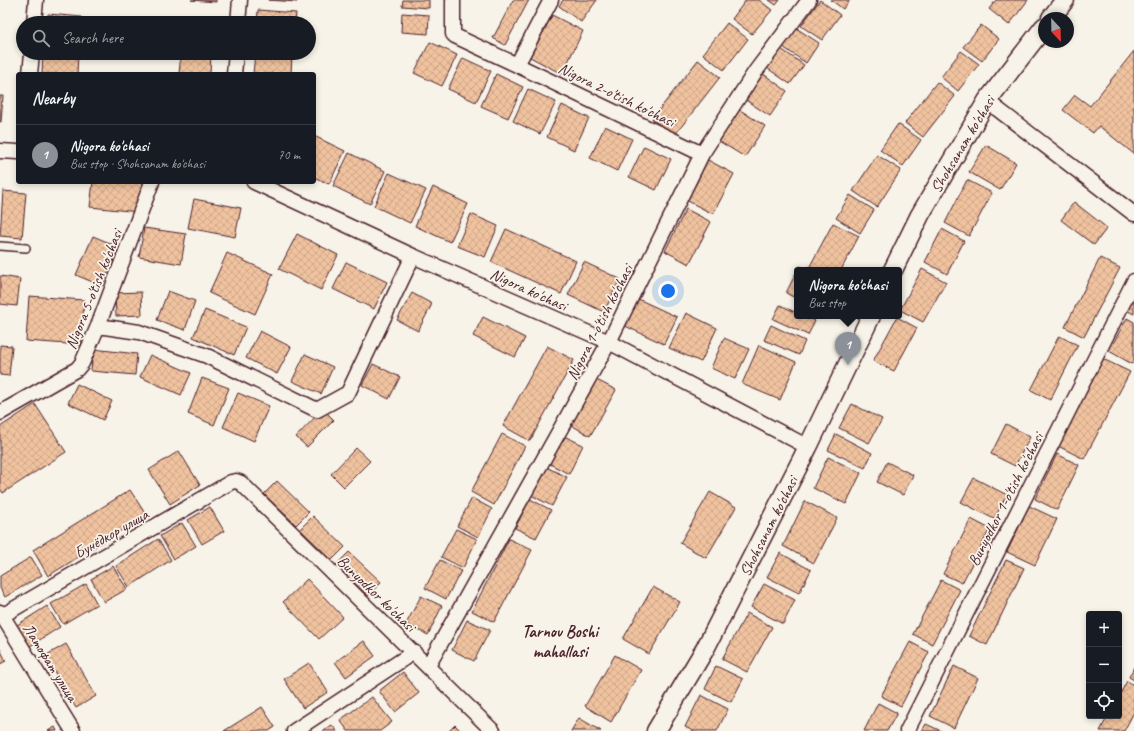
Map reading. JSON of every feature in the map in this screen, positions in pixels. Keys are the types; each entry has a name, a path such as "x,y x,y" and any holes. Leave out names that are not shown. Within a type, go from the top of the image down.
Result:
{"street":[{"path":"35,16 36,0"},
{"path":"239,16 240,0"},
{"name":"Nigora 2-o'tish ko'chasi","path":"453,0 453,34 702,154"},
{"path":"517,64 551,0"},
{"name":"Nigora 1-o'tish ko'chasi","path":"428,666 610,342 702,154 755,72 809,0"},
{"path":"1056,12 1065,0"},
{"name":"Shohsanam ko'chasi","path":"894,267 920,215 987,101 1038,35"},
{"path":"30,72 31,60"},
{"path":"234,72 235,60"},
{"path":"987,101 1134,214"},
{"path":"0,151 16,152"},
{"name":"Nigora 5-o'tish ko'chasi","path":"0,413 77,369 82,363 98,326 151,184"},
{"name":"Nigora ko'chasi","path":"258,184 413,256 610,342 808,448"},
{"path":"98,326 139,332 208,356 317,410 348,393 413,256"},
{"name":"Bunyodkor 1-o'tish ko'chasi","path":"907,731 1134,282"},
{"name":"Shohsanam ko'chasi","path":"656,731 705,649 808,448 870,319"},
{"name":"Bunyodkor ko'chasi","path":"236,481 241,483 493,731"},
{"name":"Бунёдкор улица","path":"1,615 224,486 236,481"},
{"name":"Латофат улица","path":"1,615 73,731"},
{"path":"294,731 414,652"}],"lane":[{"path":"0,246 26,248"}],"building":[{"path":"191,0 216,0 216,2"},
{"path":"268,0 297,0 297,2"},
{"path":"403,0 429,0 429,8 402,6"},
{"path":"513,0 529,0 505,45 493,38"},
{"path":"563,0 597,0 581,22 559,6"},
{"path":"746,0 759,0 772,10 752,34 732,19"},
{"path":"769,0 780,0 776,5"},
{"path":"820,0 840,15 822,40 801,26"},
{"path":"831,0 850,0 843,9"},
{"path":"996,0 1028,0 1009,25 989,9"},
{"path":"258,10 296,13 296,16 258,16"},
{"path":"402,13 429,15 428,34 401,32"},
{"path":"48,14 71,16 48,16"},
{"path":"552,15 583,31 562,74 530,57"},
{"path":"727,23 748,39 724,70 703,54"},
{"path":"981,25 999,39 982,61 963,47"},
{"path":"796,28 819,43 806,63 783,47"},
{"path":"430,42 457,55 442,86 414,73"},
{"path":"781,49 804,65 790,84 767,68"},
{"path":"961,51 979,64 958,91 941,77"},
{"path":"1134,51 1134,154 1099,126 1093,133 1063,110 1075,95 1090,106"},
{"path":"463,58 491,71 476,102 448,89"},
{"path":"43,60 78,60 77,72 42,72"},
{"path":"180,60 211,60 210,72 179,72"},
{"path":"254,60 292,60 291,72 253,72"},
{"path":"698,60 720,77 674,136 652,119"},
{"path":"762,73 787,91 770,116 744,99"},
{"path":"496,74 523,87 508,118 481,106"},
{"path":"937,82 955,96 923,137 905,123"},
{"path":"528,89 556,102 540,134 513,121"},
{"path":"0,96 3,96 1,122 0,122"},
{"path":"562,105 589,118 574,150 547,137"},
{"path":"737,108 765,126 745,157 717,140"},
{"path":"898,124 921,140 903,166 880,150"},
{"path":"605,126 632,139 617,171 590,158"},
{"path":"316,137 345,151 329,184 316,178"},
{"path":"986,145 1016,163 1000,190 969,172"},
{"path":"644,146 671,159 656,190 629,177"},
{"path":"349,153 385,171 370,204 333,186"},
{"path":"877,155 901,170 877,207 853,191"},
{"path":"706,159 734,174 713,214 684,199"},
{"path":"389,173 426,190 410,223 374,206"},
{"path":"967,180 992,193 969,236 945,223"},
{"path":"93,184 142,184 139,212 90,207"},
{"path":"433,187 468,204 450,242 415,226"},
{"path":"3,191 26,193 22,238 0,236"},
{"path":"850,195 874,210 860,233 836,218"},
{"path":"194,199 241,208 235,237 188,228"},
{"path":"1074,202 1107,228 1094,245 1061,220"},
{"path":"686,209 711,222 689,264 665,251"},
{"path":"471,214 498,226 485,257 457,246"},
{"path":"833,223 859,236 843,267 810,266"},
{"path":"144,228 186,234 181,264 139,257"},
{"path":"506,229 576,261 561,294 491,262"},
{"path":"942,229 964,241 947,274 925,262"},
{"path":"297,234 338,255 321,290 279,269"},
{"path":"93,236 119,247 102,286 76,275"},
{"path":"227,253 273,274 255,314 209,293"},
{"path":"1100,258 1120,268 1084,337 1065,327"},
{"path":"346,262 387,282 374,309 333,289"},
{"path":"584,262 620,279 604,312 568,295"},
{"path":"922,269 946,282 923,322 902,311 902,306"},
{"path":"0,276 20,279 17,306 0,304"},
{"path":"794,277 794,297 786,293"},
{"path":"168,291 195,301 185,330 157,320"},
{"path":"141,292 142,315 116,316 115,293"},
{"path":"412,293 432,304 418,331 397,320"},
{"path":"1134,295 1134,314 1126,310"},
{"path":"29,296 84,300 81,345 26,341"},
{"path":"636,298 677,317 664,344 623,325"},
{"path":"780,305 794,312 794,319 811,319 815,321 808,335 773,319"},
{"path":"205,310 246,327 234,355 193,337"},
{"path":"686,313 717,328 701,362 669,348"},
{"path":"483,317 525,338 515,357 473,336"},
{"path":"1127,318 1134,322 1134,360 1132,364 1109,351"},
{"path":"896,319 901,319 917,328 894,371 873,361"},
{"path":"771,325 805,341 799,355 764,340"},
{"path":"260,331 291,347 277,374 246,358"},
{"path":"1059,336 1078,345 1050,400 1031,390"},
{"path":"724,338 749,349 735,379 711,368"},
{"path":"0,345 12,346 9,376 0,375"},
{"path":"759,345 796,362 780,400 742,384"},
{"path":"547,346 574,360 530,441 503,426"},
{"path":"93,349 137,354 135,375 91,371"},
{"path":"305,354 333,367 321,394 292,381"},
{"path":"150,355 191,373 181,395 140,377"},
{"path":"1103,359 1130,372 1084,459 1058,446"},
{"path":"373,364 400,377 389,399 362,385"},
{"path":"591,377 616,390 590,436 566,422"},
{"path":"202,378 229,388 214,425 188,414"},
{"path":"77,384 112,401 103,420 68,403"},
{"path":"238,393 269,406 254,441 223,427"},
{"path":"35,404 66,452 3,493 0,489 0,427"},
{"path":"852,404 882,419 869,443 839,428"},
{"path":"323,409 334,420 307,447 296,437"},
{"path":"1006,424 1030,437 1015,466 991,454"},
{"path":"502,434 525,446 494,505 471,492"},
{"path":"836,434 872,453 865,468 828,450"},
{"path":"562,435 583,445 569,474 548,463"},
{"path":"356,448 370,461 344,487 331,474"},
{"path":"179,451 200,485 170,504 149,470"},
{"path":"1057,454 1079,465 1057,510 1035,499"},
{"path":"828,457 861,473 846,504 813,488"},
{"path":"887,462 913,475 903,495 877,482"},
{"path":"546,467 567,477 552,506 531,495"},
{"path":"974,478 1007,495 994,519 961,502"},
{"path":"277,481 309,512 296,525 264,494"},
{"path":"130,490 146,515 48,576 33,550"},
{"path":"710,492 736,507 706,558 680,543"},
{"path":"472,498 492,509 478,537 457,526"},
{"path":"530,499 551,510 536,538 515,528"},
{"path":"805,501 837,518 814,563 783,546"},
{"path":"1029,506 1057,519 1035,565 1007,552"},
{"path":"210,507 224,531 202,544 188,520"},
{"path":"313,516 345,547 332,560 300,529"},
{"path":"971,519 990,529 962,583 943,574"},
{"path":"182,523 196,546 174,559 160,536"},
{"path":"456,529 477,539 463,568 441,557"},
{"path":"158,539 171,560 129,587 116,566"},
{"path":"509,539 532,550 494,622 472,611"},
{"path":"349,552 381,582 368,596 336,565"},
{"path":"780,553 811,570 799,593 767,577"},
{"path":"31,557 42,575 5,597 0,588 0,576"},
{"path":"440,560 461,571 446,599 425,588"},
{"path":"1006,560 1024,568 987,645 969,636"},
{"path":"113,566 127,589 104,602 91,579"},
{"path":"307,579 343,617 319,639 283,602"},
{"path":"941,580 960,590 932,644 913,634"},
{"path":"86,584 97,604 63,624 51,604"},
{"path":"764,584 795,600 783,624 751,607"},
{"path":"653,587 680,602 649,654 623,639"},
{"path":"421,596 442,606 428,635 406,624"},
{"path":"47,606 60,627 27,648 14,627"},
{"path":"747,613 772,627 747,672 722,659"},
{"path":"467,620 490,630 474,661 452,650"},
{"path":"364,641 375,656 346,677 335,662"},
{"path":"910,642 929,652 901,706 881,696"},
{"path":"66,644 96,696 76,708 45,656"},
{"path":"0,649 6,661 0,664"},
{"path":"615,655 641,670 611,722 585,706"},
{"path":"309,663 328,692 303,708 284,679"},
{"path":"716,666 743,679 731,702 705,689"},
{"path":"954,666 978,678 954,728 930,716"},
{"path":"1134,667 1134,680 1129,677"},
{"path":"403,672 419,693 395,712 379,691"},
{"path":"1127,681 1134,685 1134,712 1124,731 1100,731 1106,719 1122,719 1122,690"},
{"path":"701,695 728,709 717,731 693,731 685,727"},
{"path":"372,697 392,722 380,731 348,731 340,720"},
{"path":"878,703 897,713 887,731 864,731"},
{"path":"262,707 275,727 269,731 224,731"},
{"path":"579,718 601,731 571,731"},
{"path":"926,724 941,731 922,731"},
{"path":"332,725 337,731 323,731"},
{"path":"455,725 461,731 449,731"},
{"path":"55,727 57,731 48,731"}],"place":[{"name":"Nigora ko'chasi","path":"848,365"}],"district":[{"name":"Tarnov Boshi mahallasi","path":"560,641"}]}
